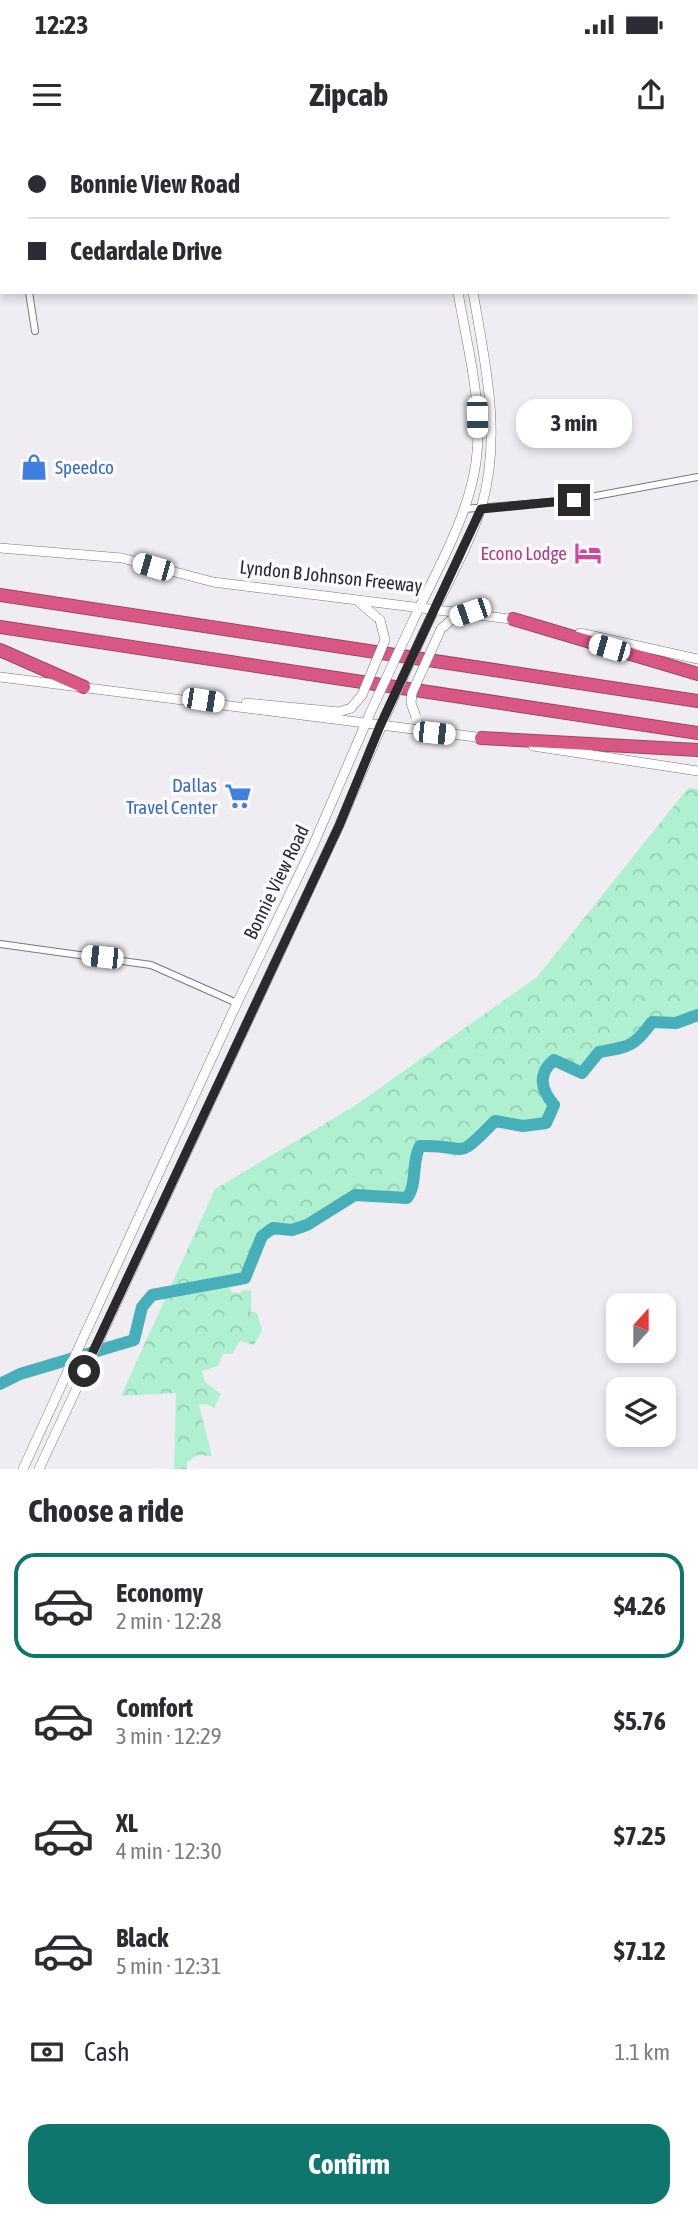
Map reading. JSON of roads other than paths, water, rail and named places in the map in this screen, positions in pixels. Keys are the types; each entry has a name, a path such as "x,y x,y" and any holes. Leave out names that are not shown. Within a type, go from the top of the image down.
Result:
{"highway":[{"path":"0,594 698,701"},
{"path":"513,619 698,674"},
{"path":"0,627 698,733"},
{"path":"0,650 84,687"},
{"path":"481,738 698,750"}],"main road":[{"name":"Bonnie View Road","path":"23,1469 237,1003 325,820 371,710 464,509 477,452 475,396 458,294"},
{"name":"Bonnie View Road","path":"39,1469 339,826 380,726 481,509 490,458 491,400 473,294"},
{"path":"475,396 491,400"},
{"name":"Lyndon B Johnson Freeway","path":"0,548 122,558 213,582 470,612 698,659"},
{"path":"0,677 339,712 351,708 362,695 385,640 380,620 356,600"},
{"path":"434,733 416,717 411,703 412,693 441,629 453,618 470,612"},
{"path":"203,700 698,771"},
{"path":"325,820 339,826"},
{"path":"237,1003 252,1010"}],"street":[{"path":"29,294 34,331"},
{"path":"464,509 574,500 698,477"},
{"path":"0,944 151,965 237,1003"}],"waterway":[{"path":"0,1384 20,1374 134,1340 142,1307 152,1295 245,1278 262,1236 273,1228 292,1230 307,1225 355,1195 407,1198 420,1146 461,1149 473,1143 495,1121 523,1126 546,1123 554,1105 546,1094 543,1076 554,1060 582,1073 599,1052 630,1044 640,1037 652,1022 676,1023 698,1015"}],"place":[{"name":"Speedco","path":"34,467"},
{"name":"Econo Lodge","path":"588,553"},
{"name":"Dallas Travel Center","path":"238,796"}]}
